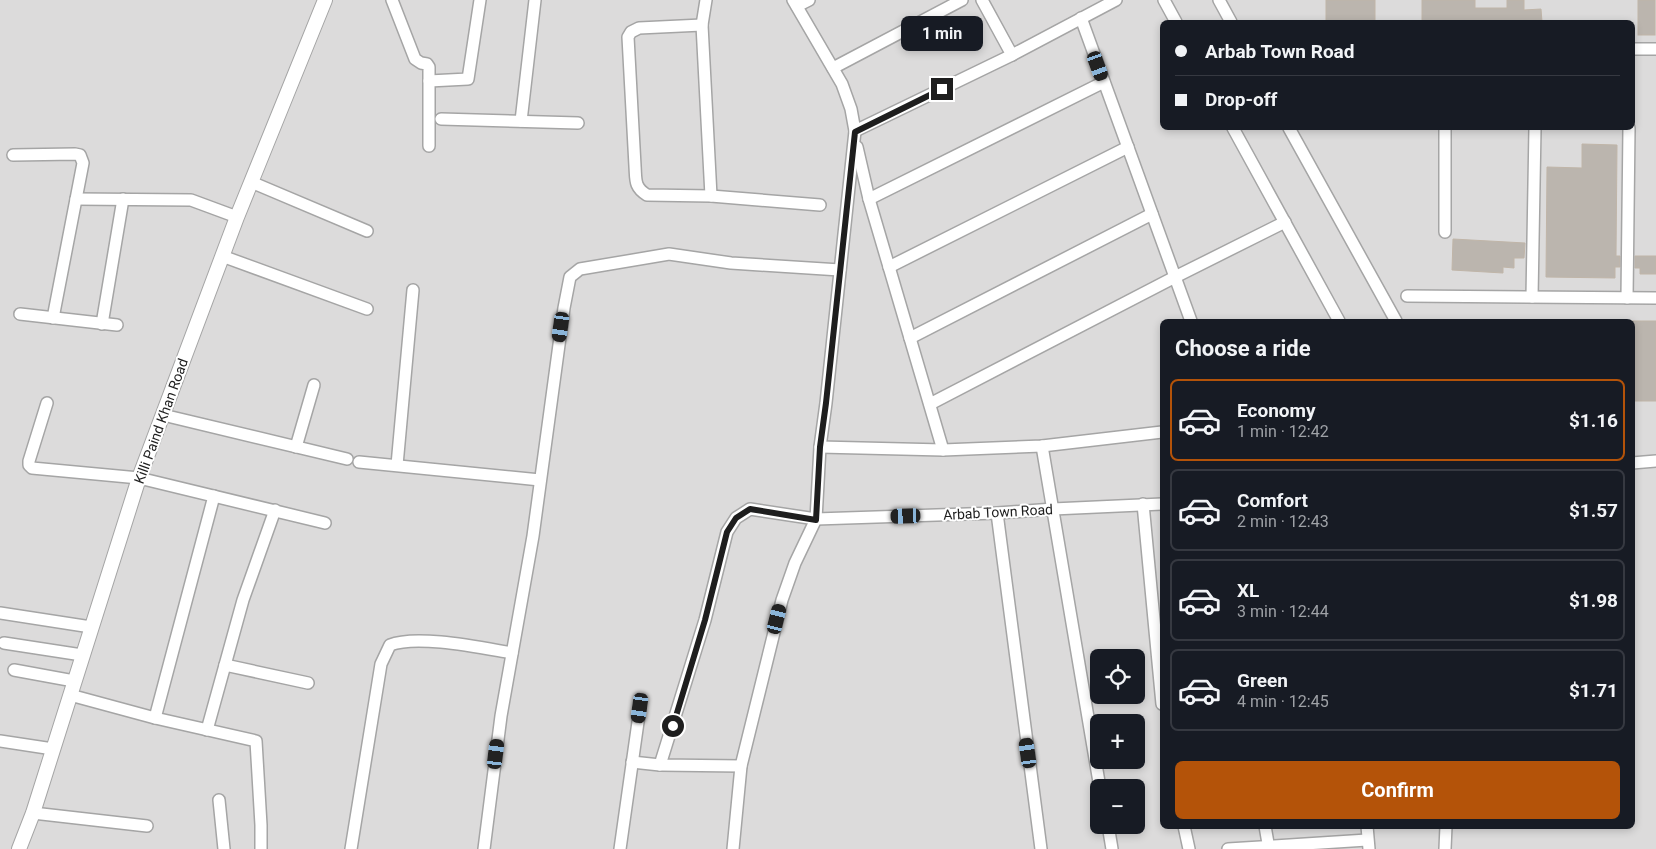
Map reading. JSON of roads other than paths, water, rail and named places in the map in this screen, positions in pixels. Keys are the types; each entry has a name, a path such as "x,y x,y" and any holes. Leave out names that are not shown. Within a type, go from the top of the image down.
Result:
{"street":[{"name":"Killi Paind Khan Road","path":"19,849 33,813 139,478 237,217 325,0"},
{"path":"392,0 415,58 429,67 429,146"},
{"path":"429,81 468,79 480,0"},
{"path":"521,121 535,0"},
{"path":"706,0 702,25 711,196"},
{"path":"810,0 795,3 842,84 852,110 855,135 869,199 943,450"},
{"path":"833,68 962,0"},
{"path":"982,0 1012,55"},
{"path":"855,135 1116,0"},
{"path":"1164,0 1175,20"},
{"path":"1219,0 1231,20"},
{"path":"1081,18 1190,319"},
{"path":"702,25 639,28 631,32 628,37 634,166 639,190 647,195 711,196 820,205"},
{"path":"1635,49 1656,49"},
{"path":"869,199 1104,82"},
{"path":"441,119 578,123"},
{"path":"1234,130 1338,319"},
{"path":"1290,130 1395,319"},
{"path":"1445,130 1445,232"},
{"path":"1532,297 1535,130"},
{"path":"1627,298 1629,130"},
{"path":"733,849 742,766 782,600 795,563 816,520 820,447 855,135"},
{"path":"889,267 1128,147"},
{"path":"13,155 75,154 80,155 83,163 53,318"},
{"path":"251,182 367,230"},
{"path":"76,199 191,200 237,217"},
{"path":"102,324 123,199"},
{"path":"910,338 1152,214"},
{"path":"930,404 1285,222"},
{"path":"484,849 501,716 533,536 564,308 570,278 580,269 669,254 731,263 840,270"},
{"path":"222,256 367,309"},
{"path":"397,466 413,290"},
{"path":"1407,296 1656,298"},
{"path":"20,314 117,325"},
{"path":"296,447 314,385"},
{"path":"47,404 29,461 29,465 32,468 139,478 325,523"},
{"path":"163,415 353,461 540,480"},
{"path":"820,447 943,450 1042,446 1160,432"},
{"path":"1042,446 1098,779"},
{"path":"1635,463 1656,461"},
{"path":"155,718 214,496"},
{"path":"1143,504 1160,683"},
{"name":"Arbab Town Road","path":"660,765 705,620 727,532 736,518 750,509 816,520 1160,504"},
{"path":"207,730 243,600 275,510"},
{"path":"997,513 1041,849"},
{"path":"0,613 91,627"},
{"path":"351,849 380,664 390,645 398,642 424,640 512,652"},
{"path":"4,643 82,655"},
{"path":"225,665 308,683"},
{"path":"14,670 74,681"},
{"path":"70,695 155,718 256,741 261,849"},
{"path":"620,849 640,708"},
{"path":"0,741 53,749"},
{"path":"632,762 660,765 742,766"},
{"path":"219,800 224,849"},
{"path":"33,813 147,826"},
{"path":"1185,829 1189,849"},
{"path":"1266,829 1269,848"},
{"path":"1228,849 1368,845 1366,829"},
{"path":"1445,849 1446,829"},
{"path":"1110,834 1112,849"}]}
